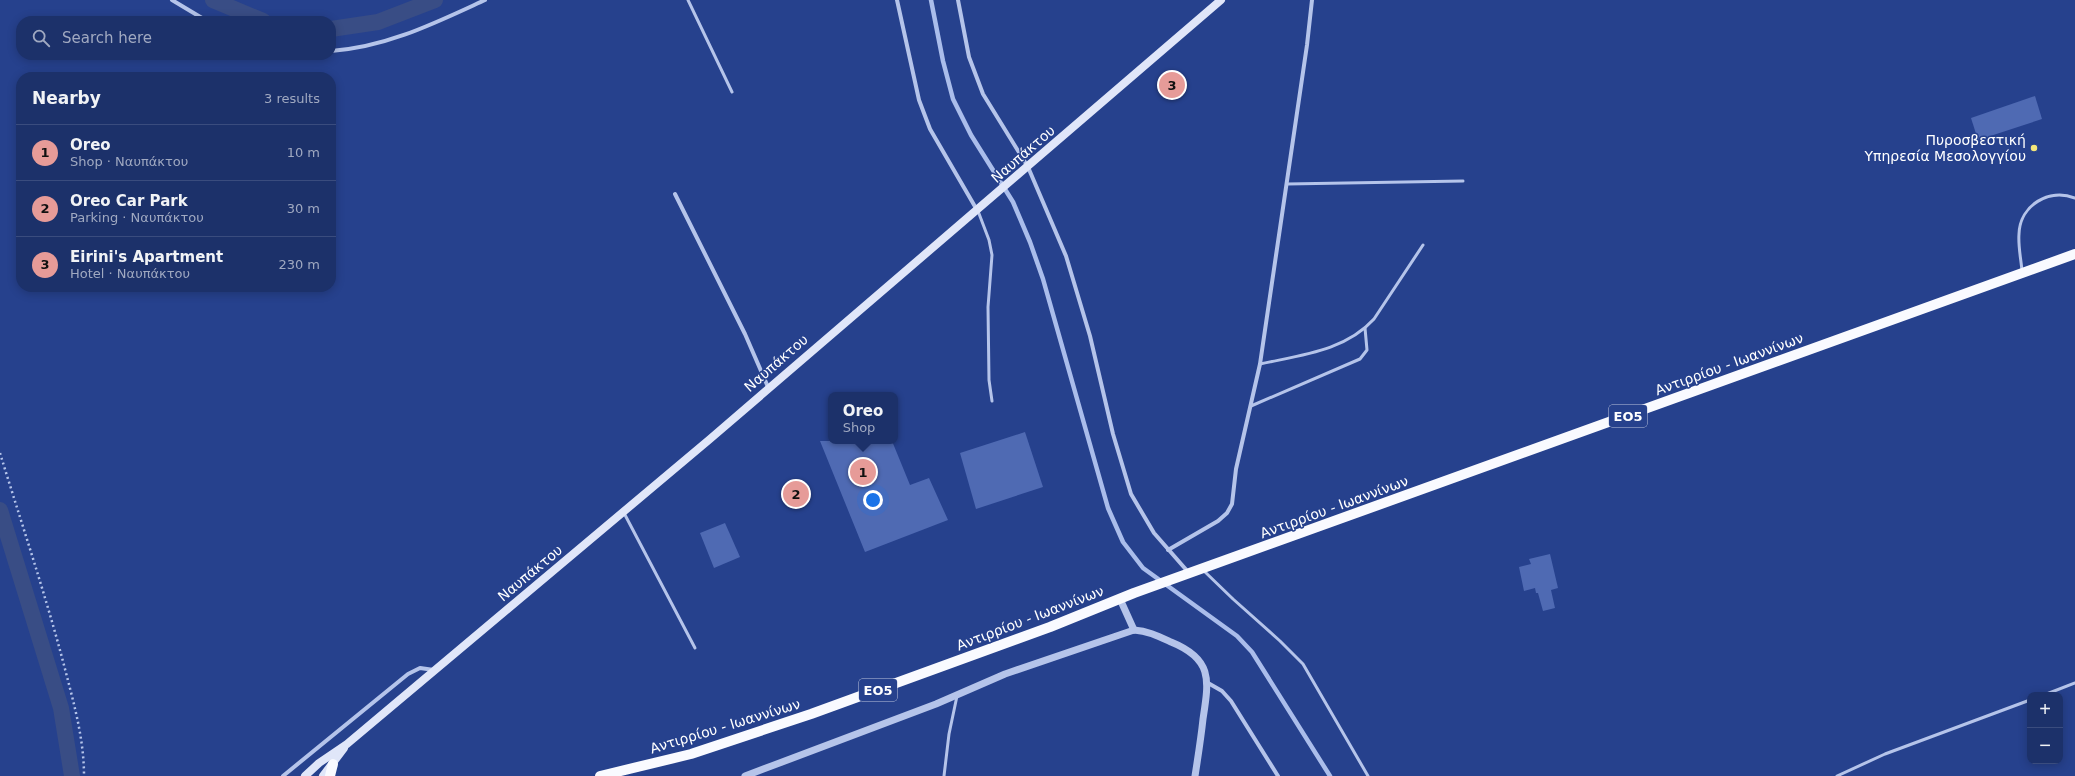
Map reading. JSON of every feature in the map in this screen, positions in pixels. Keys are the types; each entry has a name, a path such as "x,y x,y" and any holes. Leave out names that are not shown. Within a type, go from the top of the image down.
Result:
{"main road":[{"name":"Ναυπάκτου","path":"305,776 319,763 347,744 623,512 1020,174 1221,0"},
{"name":"Αντιρρίου - Ιωαννίνων","path":"600,776 691,754 811,714 1050,627 1134,593 2075,254"},
{"name":"Ναυπάκτου","path":"323,776 347,744"},
{"path":"330,776 333,764"}],"street":[{"path":"172,0 199,16"},
{"path":"336,50 367,47 415,32 485,0"},
{"path":"897,0 919,100 930,129 977,210"},
{"path":"958,0 969,57 983,94 1028,167 1068,263 1090,336 1113,434 1131,494 1151,528 1186,575"},
{"path":"1168,550 1218,521 1229,511 1260,364 1312,0"},
{"path":"675,194 746,334 768,387"},
{"path":"1120,599 1134,630"},
{"path":"745,776 936,704 1018,669 1134,630 1153,633 1192,653 1201,664 1208,683 1195,776"},
{"path":"283,776 408,674 420,668 434,670"},
{"path":"1208,683 1222,692 1231,701 1278,776"}],"lane":[{"path":"688,0 732,92"},
{"path":"1286,184 1463,181"},
{"path":"2022,273 2019,233 2022,218 2034,203 2045,197 2065,194 2075,198"},
{"path":"977,210 989,240 992,255 988,308 989,380 992,401"},
{"path":"1260,364 1328,348 1350,340 1365,328 1392,293 1424,245"},
{"path":"1251,406 1360,359 1367,350 1365,328"},
{"path":"623,512 695,648"},
{"path":"1202,569 1232,599 1280,641 1302,664 1368,776"},
{"path":"2052,692 2075,683"},
{"path":"944,776 949,734 957,694"},
{"path":"1837,776 1885,754 2027,701"}],"path":[{"path":"0,453 56,637 76,711 84,755 84,776"}],"building":[{"path":"2035,96 2042,119 1978,140 1971,118"},
{"path":"1025,432 1043,487 976,509 960,453"},
{"path":"820,441 828,441 828,444 893,444 910,485 929,478 948,520 865,552"},
{"path":"725,523 740,557 714,568 700,533"},
{"path":"1550,554 1558,588 1551,590 1555,608 1543,611 1535,588 1524,591 1519,567 1531,564 1529,559"}],"waterway":[{"path":"213,0 251,16"},
{"path":"336,28 378,22 435,0"},
{"path":"931,0 943,61 953,99 971,135 1013,202 1030,242 1043,279 1108,508 1123,542 1143,568 1237,636 1252,652 1330,776"},
{"path":"0,510 61,708 72,776"}],"place":[{"name":"Eirini's Apartment","path":"1172,85"},
{"name":"Πυροσβεστική Υπηρεσία Μεσολογγίου","path":"2034,148"},
{"name":"Oreo","path":"863,472"},
{"name":"Oreo Car Park","path":"796,494"}]}
